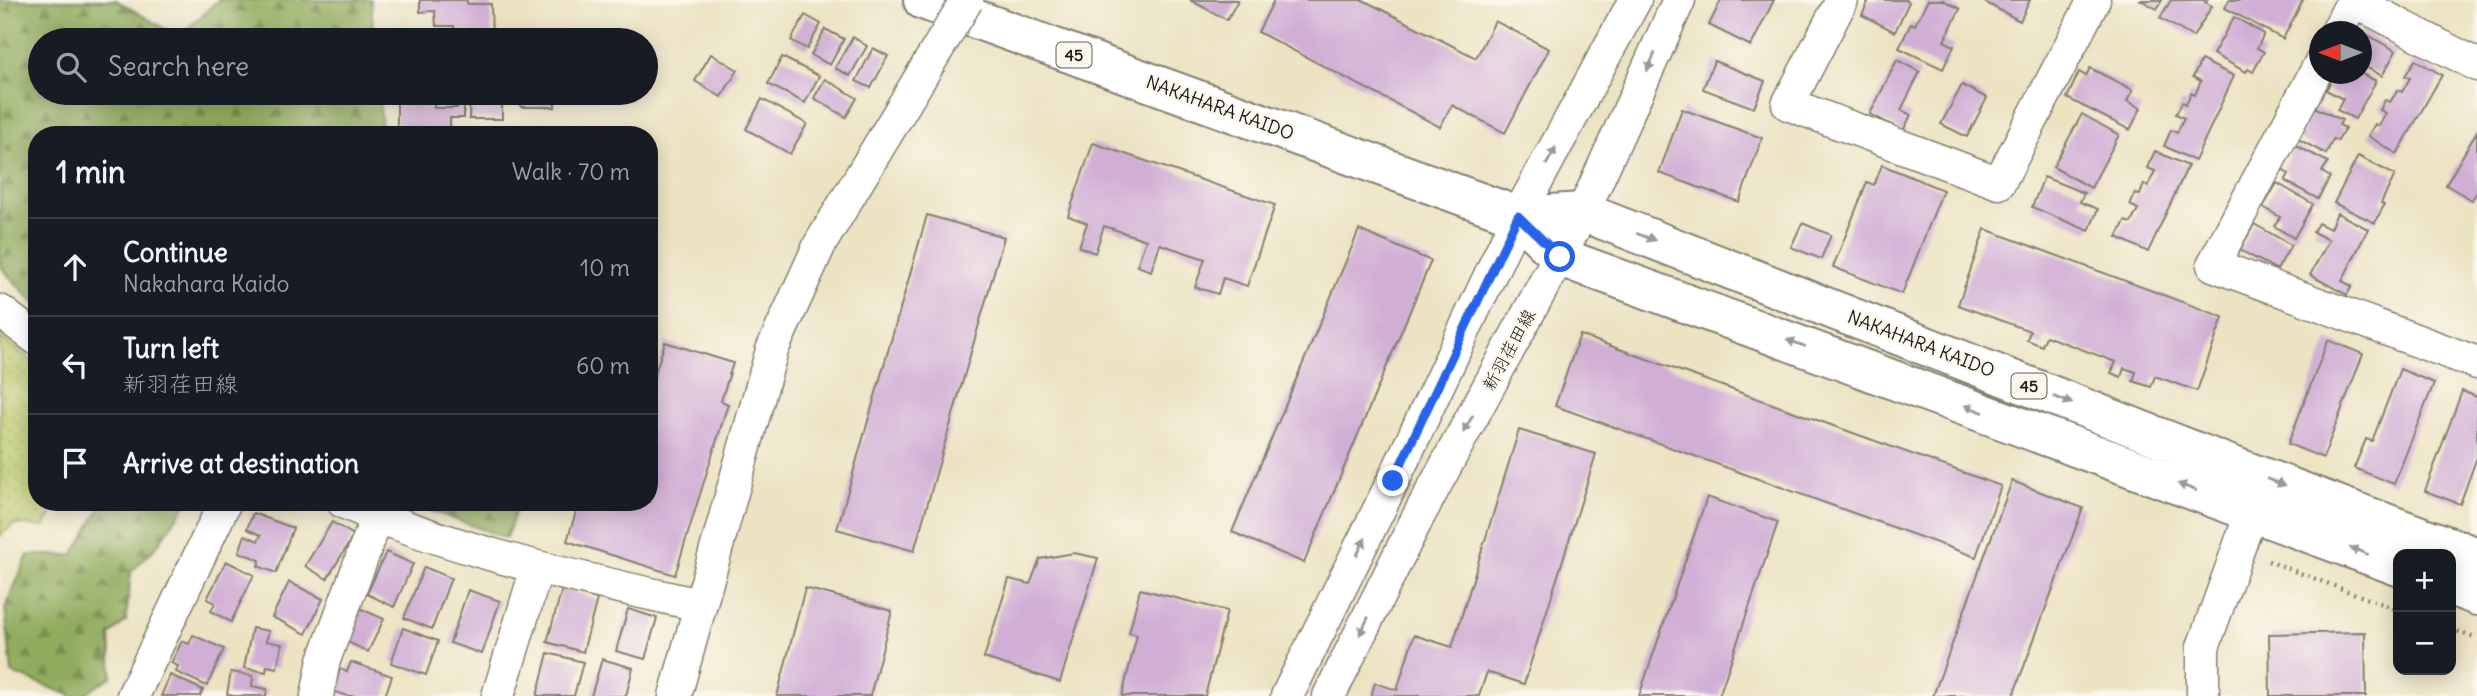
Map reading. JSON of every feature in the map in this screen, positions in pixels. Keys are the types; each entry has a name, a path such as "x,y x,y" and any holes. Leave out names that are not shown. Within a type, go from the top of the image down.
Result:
{"main road":[{"name":"NAKAHARA KAIDO","path":"923,0 1518,216 1583,212 2225,463 2477,558"},
{"name":"NAKAHARA KAIDO","path":"1518,216 1560,257 2393,564"},
{"path":"2456,588 2477,596"}],"street":[{"path":"675,696 772,350 820,244 967,0"},
{"path":"1287,696 1399,469 1518,216 1635,0"},
{"name":"新羽荏田線","path":"1329,696 1418,517 1583,212 1679,0"},
{"path":"1842,0 1788,104 1999,183 2094,0"},
{"path":"2342,21 2353,0 2477,65"},
{"path":"2309,83 2213,265 2477,363"},
{"path":"0,311 28,332"},
{"path":"133,696 221,511"},
{"path":"363,511 537,568 699,604"},
{"path":"2203,696 2203,647 2252,511"},
{"path":"317,696 324,660 377,517"},
{"path":"498,696 537,568"}],"path":[{"path":"2238,550 2393,608"},
{"path":"2456,631 2477,639"}],"green space":[{"path":"0,0 116,0 164,28 28,28 28,105 380,105 381,126 28,126 28,296 0,266"},
{"path":"218,0 371,0 373,28 188,28"},
{"path":"0,337 28,357 28,511 53,511 44,527 13,524 0,536"},
{"path":"99,511 182,511 156,547 131,572 126,621 110,635 112,676 82,696 72,696 12,673 5,608 28,555 73,555"},
{"path":"432,511 516,511 506,538"}],"building":[{"path":"420,0 467,0 467,4 491,4 492,28 436,26 435,11 420,12"},
{"path":"1190,0 1238,0 1227,20"},
{"path":"1274,0 1363,0 1476,58 1495,21 1549,49 1505,133 1452,105 1440,127 1258,32"},
{"path":"1721,0 1774,0 1751,46 1709,25"},
{"path":"1869,0 1909,2 1895,32 1862,15"},
{"path":"1928,0 1943,0 1960,9 1944,41 1954,46 1943,69 1899,48 1911,23 1915,25"},
{"path":"1981,0 2030,0 2020,21"},
{"path":"2141,0 2162,0 2157,9"},
{"path":"2171,0 2207,0 2205,2 2212,6 2193,37 2160,18"},
{"path":"2229,0 2303,0 2283,39 2225,8"},
{"path":"805,15 821,24 807,49 791,40"},
{"path":"2234,17 2264,34 2257,48 2264,52 2253,72 2248,69 2246,72 2213,54"},
{"path":"825,29 844,39 830,65 811,55"},
{"path":"853,37 867,46 850,76 835,68"},
{"path":"2372,38 2396,51 2382,76 2372,70"},
{"path":"873,48 888,56 871,88 856,81"},
{"path":"711,54 738,70 721,97 695,81"},
{"path":"782,57 819,76 805,103 768,84"},
{"path":"1897,60 1920,72 1901,110 1911,115 1903,131 1870,114"},
{"path":"2201,60 2234,76 2195,161 2164,146 2171,130 2177,133 2184,118 2176,114 2182,102 2186,104 2191,93 2195,95 2201,81 2193,77"},
{"path":"2415,60 2442,75 2397,154 2368,136 2375,124 2379,126 2386,113 2380,110 2385,100 2390,102 2398,90 2402,92 2410,78 2405,76"},
{"path":"1714,61 1765,81 1754,108 1703,89"},
{"path":"2090,68 2133,90 2127,101 2141,108 2130,130 2067,98 2079,72 2086,76"},
{"path":"825,79 857,98 846,117 814,98"},
{"path":"2372,79 2376,81 2355,119 2337,110 2343,99 2326,90 2329,84 2372,84"},
{"path":"1962,85 1987,98 1967,137 1941,124"},
{"path":"762,99 807,124 790,154 746,129"},
{"path":"397,105 457,108 457,105 464,105 464,118 450,118 450,126 397,126"},
{"path":"470,105 502,105 502,119 469,119"},
{"path":"521,105 555,105 555,107"},
{"path":"2314,107 2342,120 2339,125 2345,128 2338,141 2333,139 2326,154 2298,139"},
{"path":"1682,109 1762,138 1739,202 1659,173"},
{"path":"2082,114 2119,135 2091,188 2053,167"},
{"path":"2477,131 2477,192 2472,200 2446,185"},
{"path":"1093,143 1275,205 1247,286 1223,278 1218,294 1195,287 1205,259 1160,244 1151,271 1137,266 1146,240 1104,226 1095,253 1079,247 1087,223 1068,216"},
{"path":"2295,145 2328,162 2322,172 2330,177 2318,199 2285,181 2289,174 2282,170"},
{"path":"2155,151 2188,166 2148,252 2117,237 2125,221 2131,223 2138,209 2130,205 2135,193 2140,195 2144,184 2148,186 2155,171 2147,168"},
{"path":"2358,156 2395,175 2381,203 2384,205 2375,223 2334,203"},
{"path":"1882,165 1943,190 1902,294 1833,267 1867,182 1874,185"},
{"path":"2044,177 2084,193 2080,202 2098,209 2089,231 2032,207"},
{"path":"2277,183 2313,204 2294,238 2274,226 2280,217 2263,207"},
{"path":"2337,213 2368,229 2342,281 2352,286 2347,295 2310,275 2329,240 2313,232 2318,223 2330,229"},
{"path":"927,215 1004,237 914,551 837,529"},
{"path":"1802,223 1831,235 1821,259 1791,247"},
{"path":"2254,224 2291,245 2277,270 2240,250"},
{"path":"1985,229 2223,317 2197,391 2155,376 2151,387 2133,381 2136,372 2124,368 2121,377 2111,373 2116,362 2046,336 2042,346 2027,340 2030,331 1958,305"},
{"path":"1359,230 1431,261 1304,563 1232,532"},
{"path":"1580,335 2001,486 1976,557 1555,406"},
{"path":"2328,340 2363,354 2323,458 2288,444"},
{"path":"665,342 733,363 721,401 728,404 675,575 567,541 576,511 658,511 658,364"},
{"path":"2400,369 2434,383 2394,484 2354,468 2366,439 2372,441"},
{"path":"2462,391 2477,397 2477,457 2460,504 2425,491"},
{"path":"1519,430 1596,454 1524,684 1487,672 1479,696 1371,696 1375,683 1397,690 1414,635 1452,647"},
{"path":"2012,481 2083,508 2013,696 1933,696"},
{"path":"1707,497 1778,522 1719,696 1639,696"},
{"path":"253,513 293,528 276,573 258,566 260,560 239,552 245,535 258,541 261,535 247,529"},
{"path":"332,522 354,535 327,579 305,566"},
{"path":"386,552 413,564 394,607 367,594"},
{"path":"1074,553 1098,558 1060,682 984,658 1009,579 1030,584 1040,559"},
{"path":"226,561 254,575 231,622 211,611 215,603 207,599"},
{"path":"424,567 451,578 432,629 404,618"},
{"path":"289,582 323,599 306,634 272,617"},
{"path":"805,588 892,611 870,696 777,696"},
{"path":"562,589 597,599 583,652 547,642"},
{"path":"1140,589 1227,611 1205,696 1122,696 1137,635 1129,633"},
{"path":"468,590 500,601 482,654 450,643"},
{"path":"359,608 384,619 368,652 344,640"},
{"path":"628,609 657,618 645,659 616,651"},
{"path":"252,628 269,631 266,641 282,644 277,668 267,666 266,672 244,668"},
{"path":"403,628 438,641 426,675 391,663"},
{"path":"2365,632 2366,696 2270,696 2269,634"},
{"path":"193,635 224,649 207,686 176,672 178,666 171,663 182,641 189,644"},
{"path":"548,653 583,662 574,696 537,696"},
{"path":"602,659 633,668 626,696 591,696"},
{"path":"351,662 392,676 385,696 348,696 333,691 340,669 347,672"},
{"path":"231,672 253,676 252,686 267,689 266,696 227,694"},
{"path":"170,675 203,690 200,696 161,696"}],"route":[{"path":"1393,481 1518,216 1560,257"}]}
